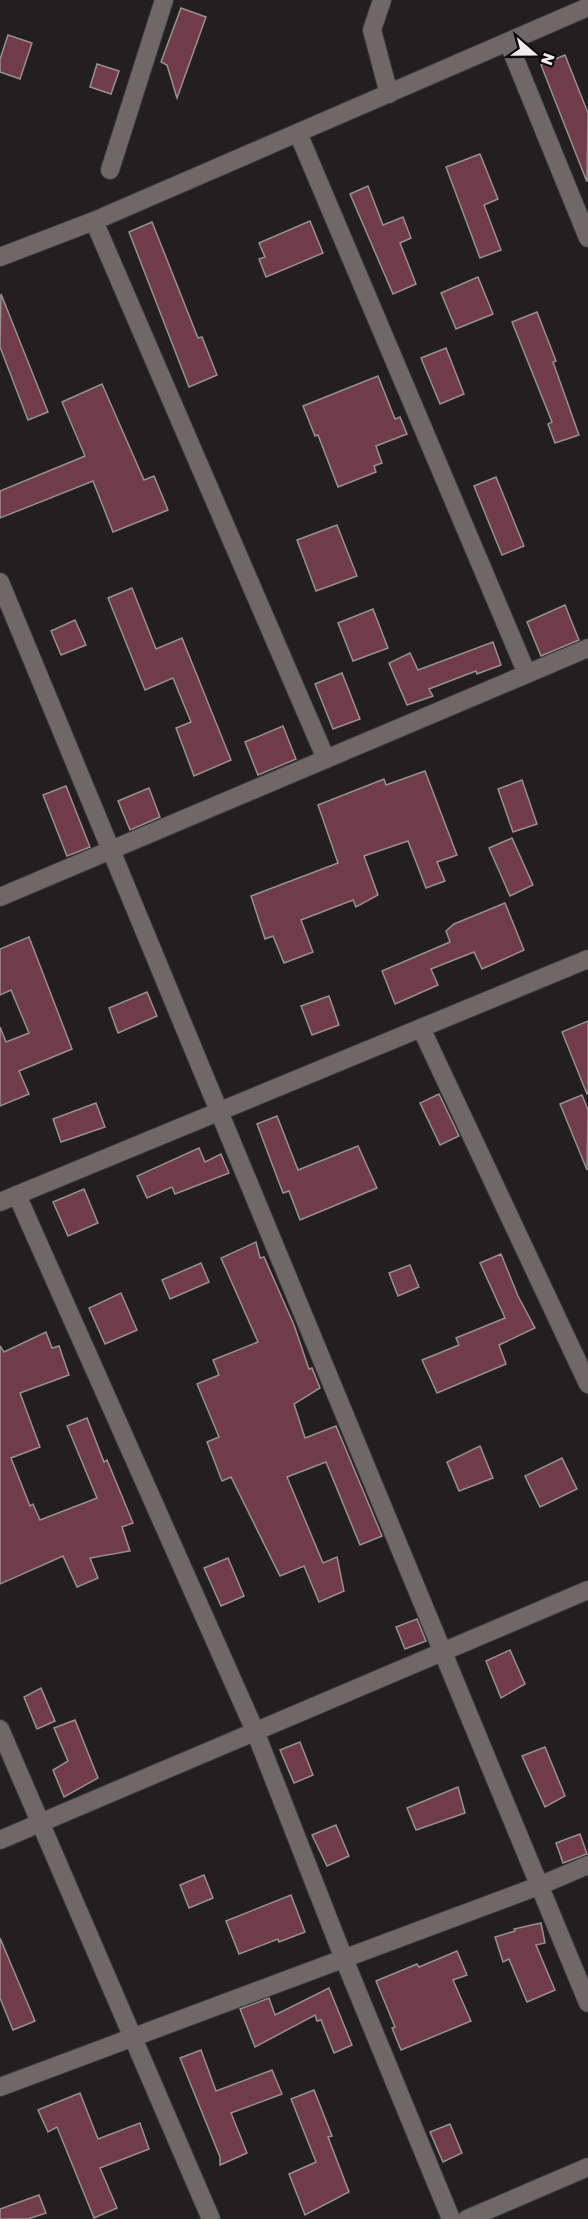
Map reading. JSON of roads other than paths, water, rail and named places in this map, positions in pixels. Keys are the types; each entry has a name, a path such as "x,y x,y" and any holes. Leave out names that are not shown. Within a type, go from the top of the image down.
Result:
{"street":[{"path":"110,170 164,0"},
{"path":"382,0 372,30 388,94"},
{"path":"0,257 94,221 298,133 508,42 580,6"},
{"path":"508,42 588,238"},
{"path":"298,133 527,674"},
{"path":"94,221 326,759"},
{"path":"0,582 588,2003"},
{"path":"0,897 588,648"},
{"path":"0,1202 588,959"},
{"path":"421,1028 588,1383"},
{"path":"17,1195 255,1731 344,1959 451,2219"},
{"path":"0,1840 588,1590"},
{"path":"0,1729 211,2219"},
{"path":"0,2087 541,1885 588,1865"},
{"path":"467,2219 588,2167"}]}
